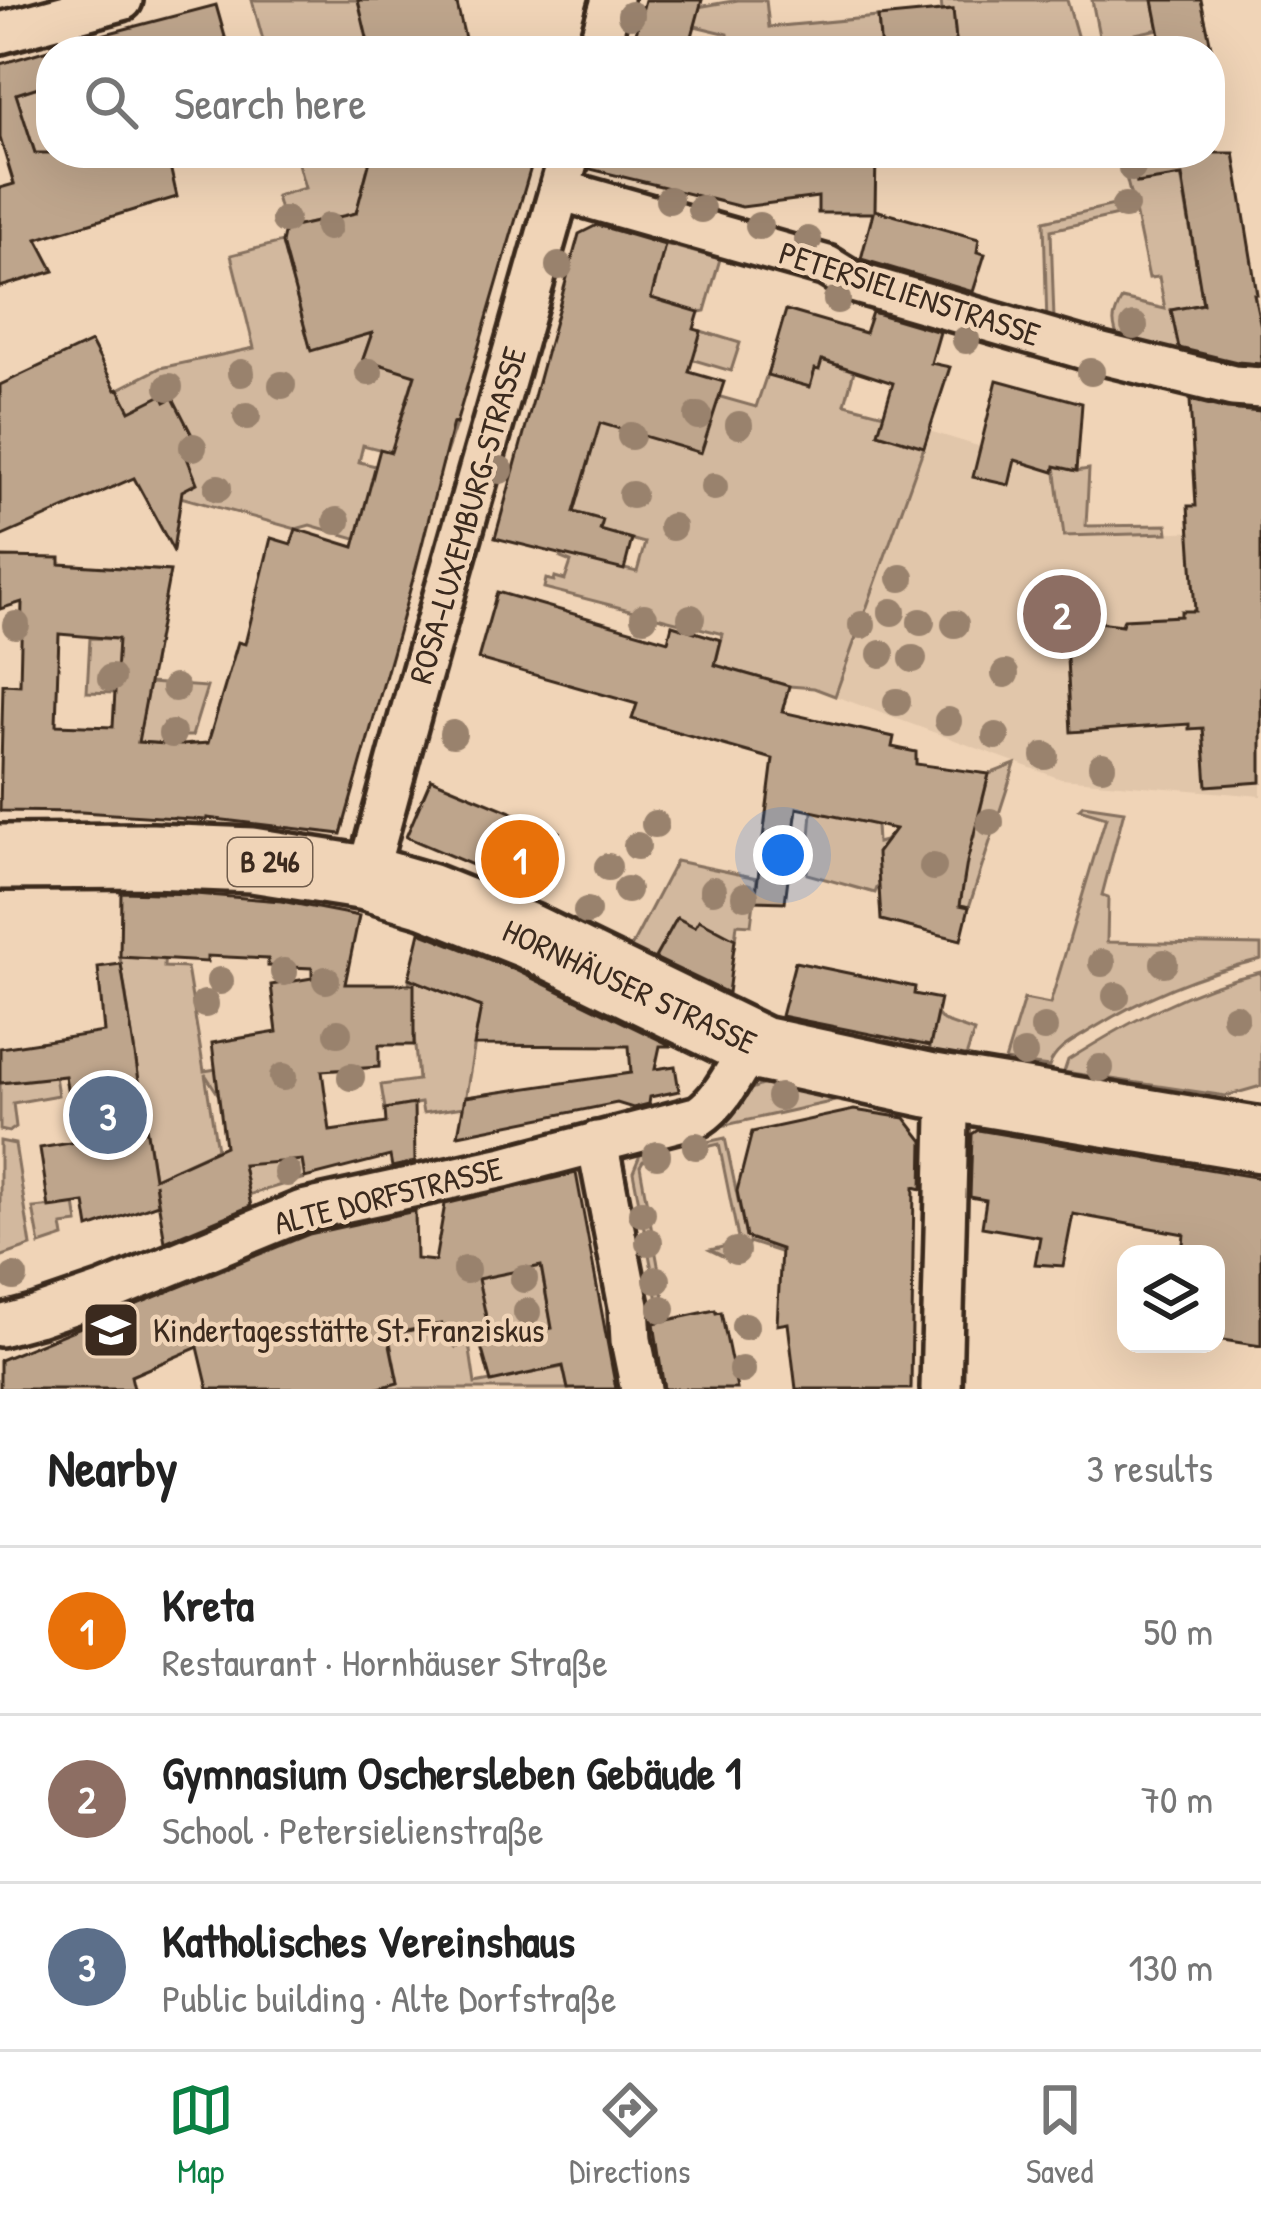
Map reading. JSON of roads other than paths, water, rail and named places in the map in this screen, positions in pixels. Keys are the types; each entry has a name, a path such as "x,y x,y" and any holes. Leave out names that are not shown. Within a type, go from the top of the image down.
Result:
{"main road":[{"name":"HORNHÄUSER STRASSE","path":"0,856 252,860 366,878 428,896 528,936 752,1046 953,1089 1261,1140"}],"street":[{"path":"0,33 122,0"},
{"path":"601,36 612,0"},
{"name":"PETERSIELIENSTRASSE","path":"565,172 827,266 854,282 1102,354 1233,386 1261,388"},
{"name":"ROSA-LUXEMBURG-STRASSE","path":"366,878 565,172"},
{"name":"ALTE DORFSTRASSE","path":"0,1325 104,1293 302,1211 504,1167 698,1117 721,1095 752,1046"},
{"path":"941,1389 948,1118 953,1089"},
{"path":"598,1142 641,1389"}],"place":[{"name":"Gymnasium Oschersleben Gebäude 1","path":"1062,614"},
{"name":"Kreta","path":"520,859"},
{"name":"Katholisches Vereinshaus","path":"108,1115"},
{"name":"Kindertagesstätte St. Franziskus","path":"111,1330"}]}
